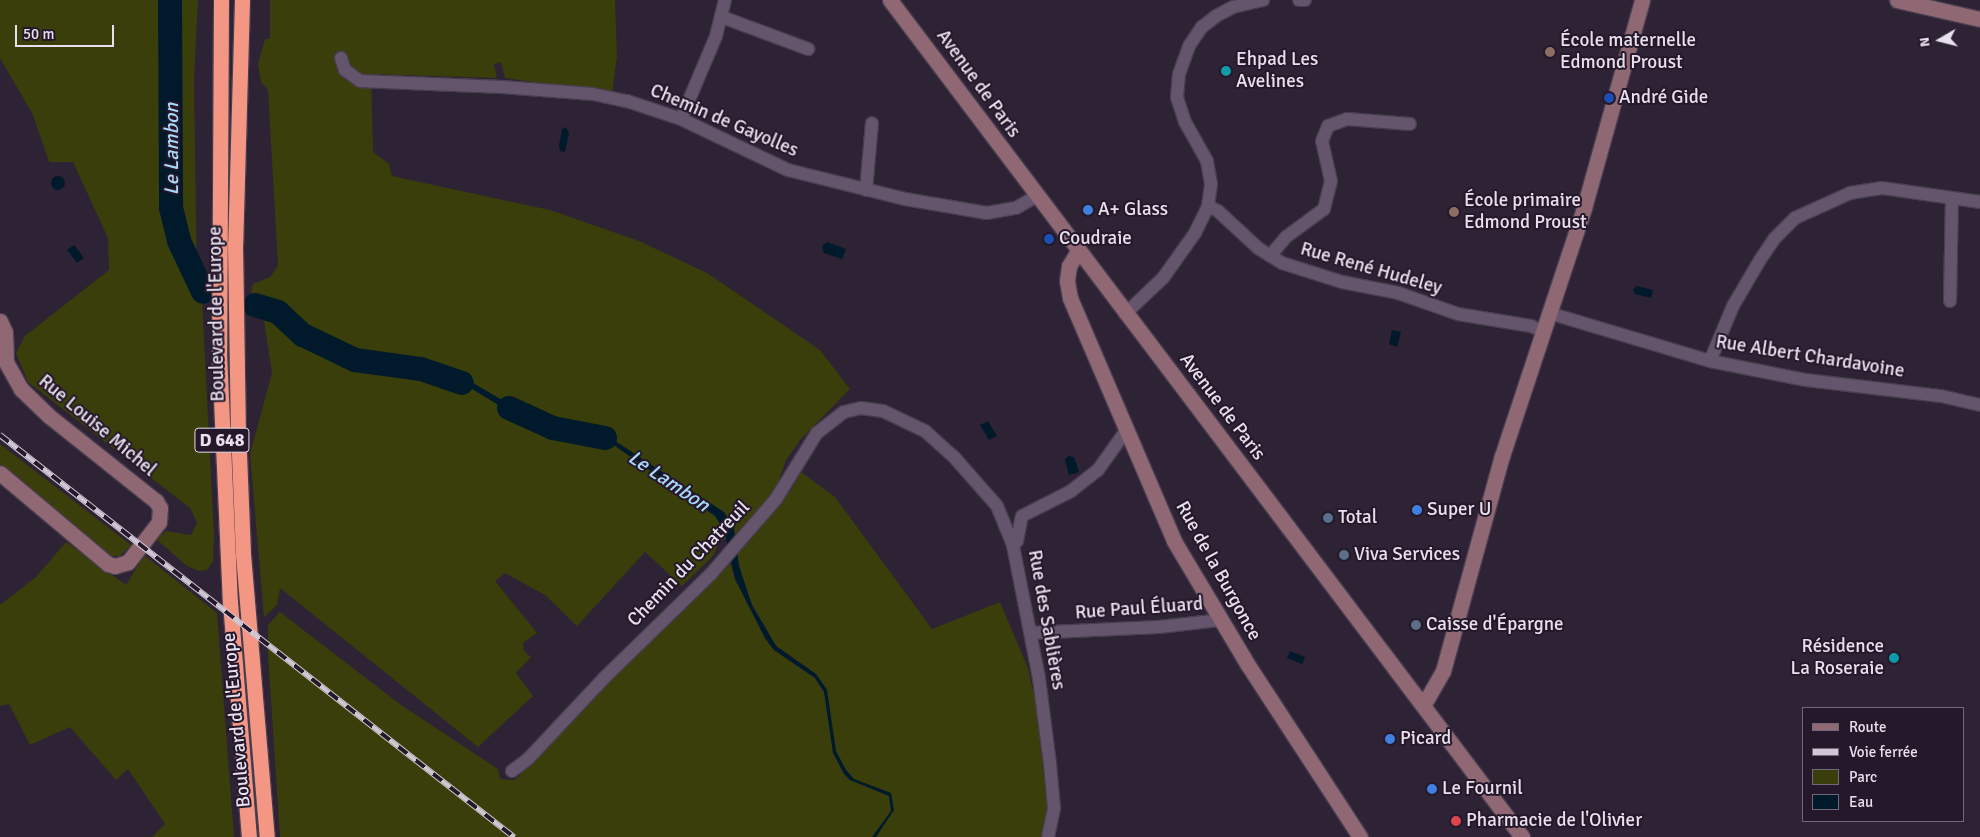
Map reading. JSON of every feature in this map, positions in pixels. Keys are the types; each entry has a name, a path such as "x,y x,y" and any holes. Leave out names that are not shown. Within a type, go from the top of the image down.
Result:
{"highway":[{"name":"Boulevard de l'Europe","path":"221,0 218,261 220,393 230,602 248,837"},
{"name":"Boulevard de l'Europe","path":"242,0 235,244 238,429 244,564 267,837"}],"street":[{"path":"681,119 722,16 725,0"},
{"name":"Avenue de Paris","path":"890,0 1125,314 1424,704 1522,837"},
{"path":"1125,314 1163,278 1195,233 1208,206 1210,172 1205,153 1180,110 1177,97 1179,74 1189,46 1208,21 1232,7 1263,0"},
{"path":"1299,0 1306,0"},
{"path":"1424,704 1443,671 1499,465 1589,191 1642,0"},
{"path":"1897,0 1980,19"},
{"path":"722,16 808,49"},
{"name":"Chemin de Gayolles","path":"341,58 345,70 360,81 593,94 628,101 681,119 788,170 866,190 981,213 1016,208 1037,196"},
{"path":"1270,256 1286,237 1324,209 1331,182 1322,142 1328,126 1347,119 1410,124"},
{"path":"866,190 872,123"},
{"path":"1710,361 1733,306 1760,260 1774,238 1795,218 1850,192 1882,188 1936,194 1952,199 1980,202"},
{"path":"1950,301 1952,199"},
{"name":"Rue René Hudeley","path":"1208,206 1218,211 1270,256 1329,278 1398,293 1458,314 1531,326 1542,331"},
{"name":"Rue de la Burgonce","path":"1078,251 1069,266 1067,281 1070,298 1125,432 1174,541 1220,620 1360,837"},
{"name":"Rue Albert Chardavoine","path":"1550,313 1710,361 1806,380 1941,396 1980,405"},
{"name":"Rue Louise Michel","path":"0,321 5,332 6,362 21,389 68,431 151,496 160,508 159,522 137,554 122,564 108,564 0,473"},
{"name":"Chemin du Chatreuil","path":"512,771 528,759 604,678 725,559 776,498 826,423 844,412 862,408 896,415 925,431 997,506 1013,545"},
{"name":"Rue des Sablières","path":"1048,837 1054,808 1050,764 1030,633 1013,545 1017,541 1022,516 1071,491 1098,470 1125,432"},
{"name":"Rue Paul Éluard","path":"1030,633 1198,624 1220,620"}],"green space":[{"path":"0,0 198,0 194,80 197,287 202,300 214,535 213,562 207,570 199,571 187,566 156,539 166,531 191,535 197,523 190,508 28,382 16,353 25,336 109,270 108,238 73,162 49,162 33,115 0,58"},
{"path":"270,0 615,0 617,57 612,93 505,78 501,62 494,64 497,78 371,74 373,152 389,164 392,176 550,210 639,241 707,273 820,350 850,389 801,439 786,460 777,486 789,493 801,472 835,497 932,629 1000,602 1028,668 1037,709 1047,808 1041,837 280,837 268,654 268,625 280,612 401,705 498,769 500,779 515,780 729,558 735,579 765,638 774,650 815,678 824,692 827,706 827,690 816,674 776,646 752,605 739,566 735,537 720,540 713,556 682,586 645,552 577,626 545,595 505,573 495,581 537,633 523,643 524,651 531,657 516,673 533,696 478,747 280,588 277,605 264,617 250,454 272,373 264,321 247,313 253,284 270,277 278,266 268,90 261,82 258,64 265,39 270,39"},
{"path":"0,444 131,545 120,556 105,556 0,465"},
{"path":"66,542 126,585 144,555 217,613 234,837 152,837 165,824 128,769 116,780 70,727 30,745 9,704 0,706 0,605 36,577"}],"water":[{"path":"566,127 569,133 565,152 560,151 559,146 562,129"},
{"path":"58,176 63,178 65,183 63,188 58,190 53,188 51,183 53,178"},
{"path":"827,242 846,249 842,259 824,253 822,246"},
{"path":"74,245 84,258 77,263 67,250"},
{"path":"1637,286 1653,290 1651,298 1635,294 1633,289"},
{"path":"279,311 315,340 348,356 390,362 473,383 535,419 609,437 724,512 734,528 739,566 752,605 776,646 816,674 827,690 836,751 846,770 854,779 891,793 894,810 876,837 872,837 891,811 889,796 850,780 844,774 833,753 824,692 815,678 774,650 765,638 735,579 724,530 715,516 608,441 515,415 472,389 404,368 346,358 318,346 279,317"},
{"path":"1392,330 1401,332 1397,347 1389,344"},
{"path":"988,421 997,436 989,440 980,425"},
{"path":"1068,456 1074,457 1079,472 1069,475 1065,460"},
{"path":"1290,651 1305,657 1302,664 1287,658"}],"waterway":[{"name":"Le Lambon","path":"170,0 171,208 179,241 203,292"},
{"name":"Le Lambon","path":"255,305 278,312 303,335 355,360 421,369 462,383"},
{"name":"Le Lambon","path":"509,408 553,428 605,438"}],"railway":[{"path":"0,435 514,837"}],"place":[{"name":"École maternelle Edmond Proust","path":"1550,52"},
{"name":"Ehpad Les Avelines","path":"1226,71"},
{"name":"André Gide","path":"1609,98"},
{"name":"A+ Glass","path":"1088,210"},
{"name":"École primaire Edmond Proust","path":"1454,212"},
{"name":"Coudraie","path":"1049,239"},
{"name":"Super U","path":"1417,510"},
{"name":"Total","path":"1328,518"},
{"name":"Viva Services","path":"1344,555"},
{"name":"Caisse d'Épargne","path":"1416,625"},
{"name":"Résidence La Roseraie","path":"1894,658"},
{"name":"Picard","path":"1390,739"},
{"name":"Le Fournil","path":"1432,789"},
{"name":"Pharmacie de l'Olivier","path":"1456,821"}]}
